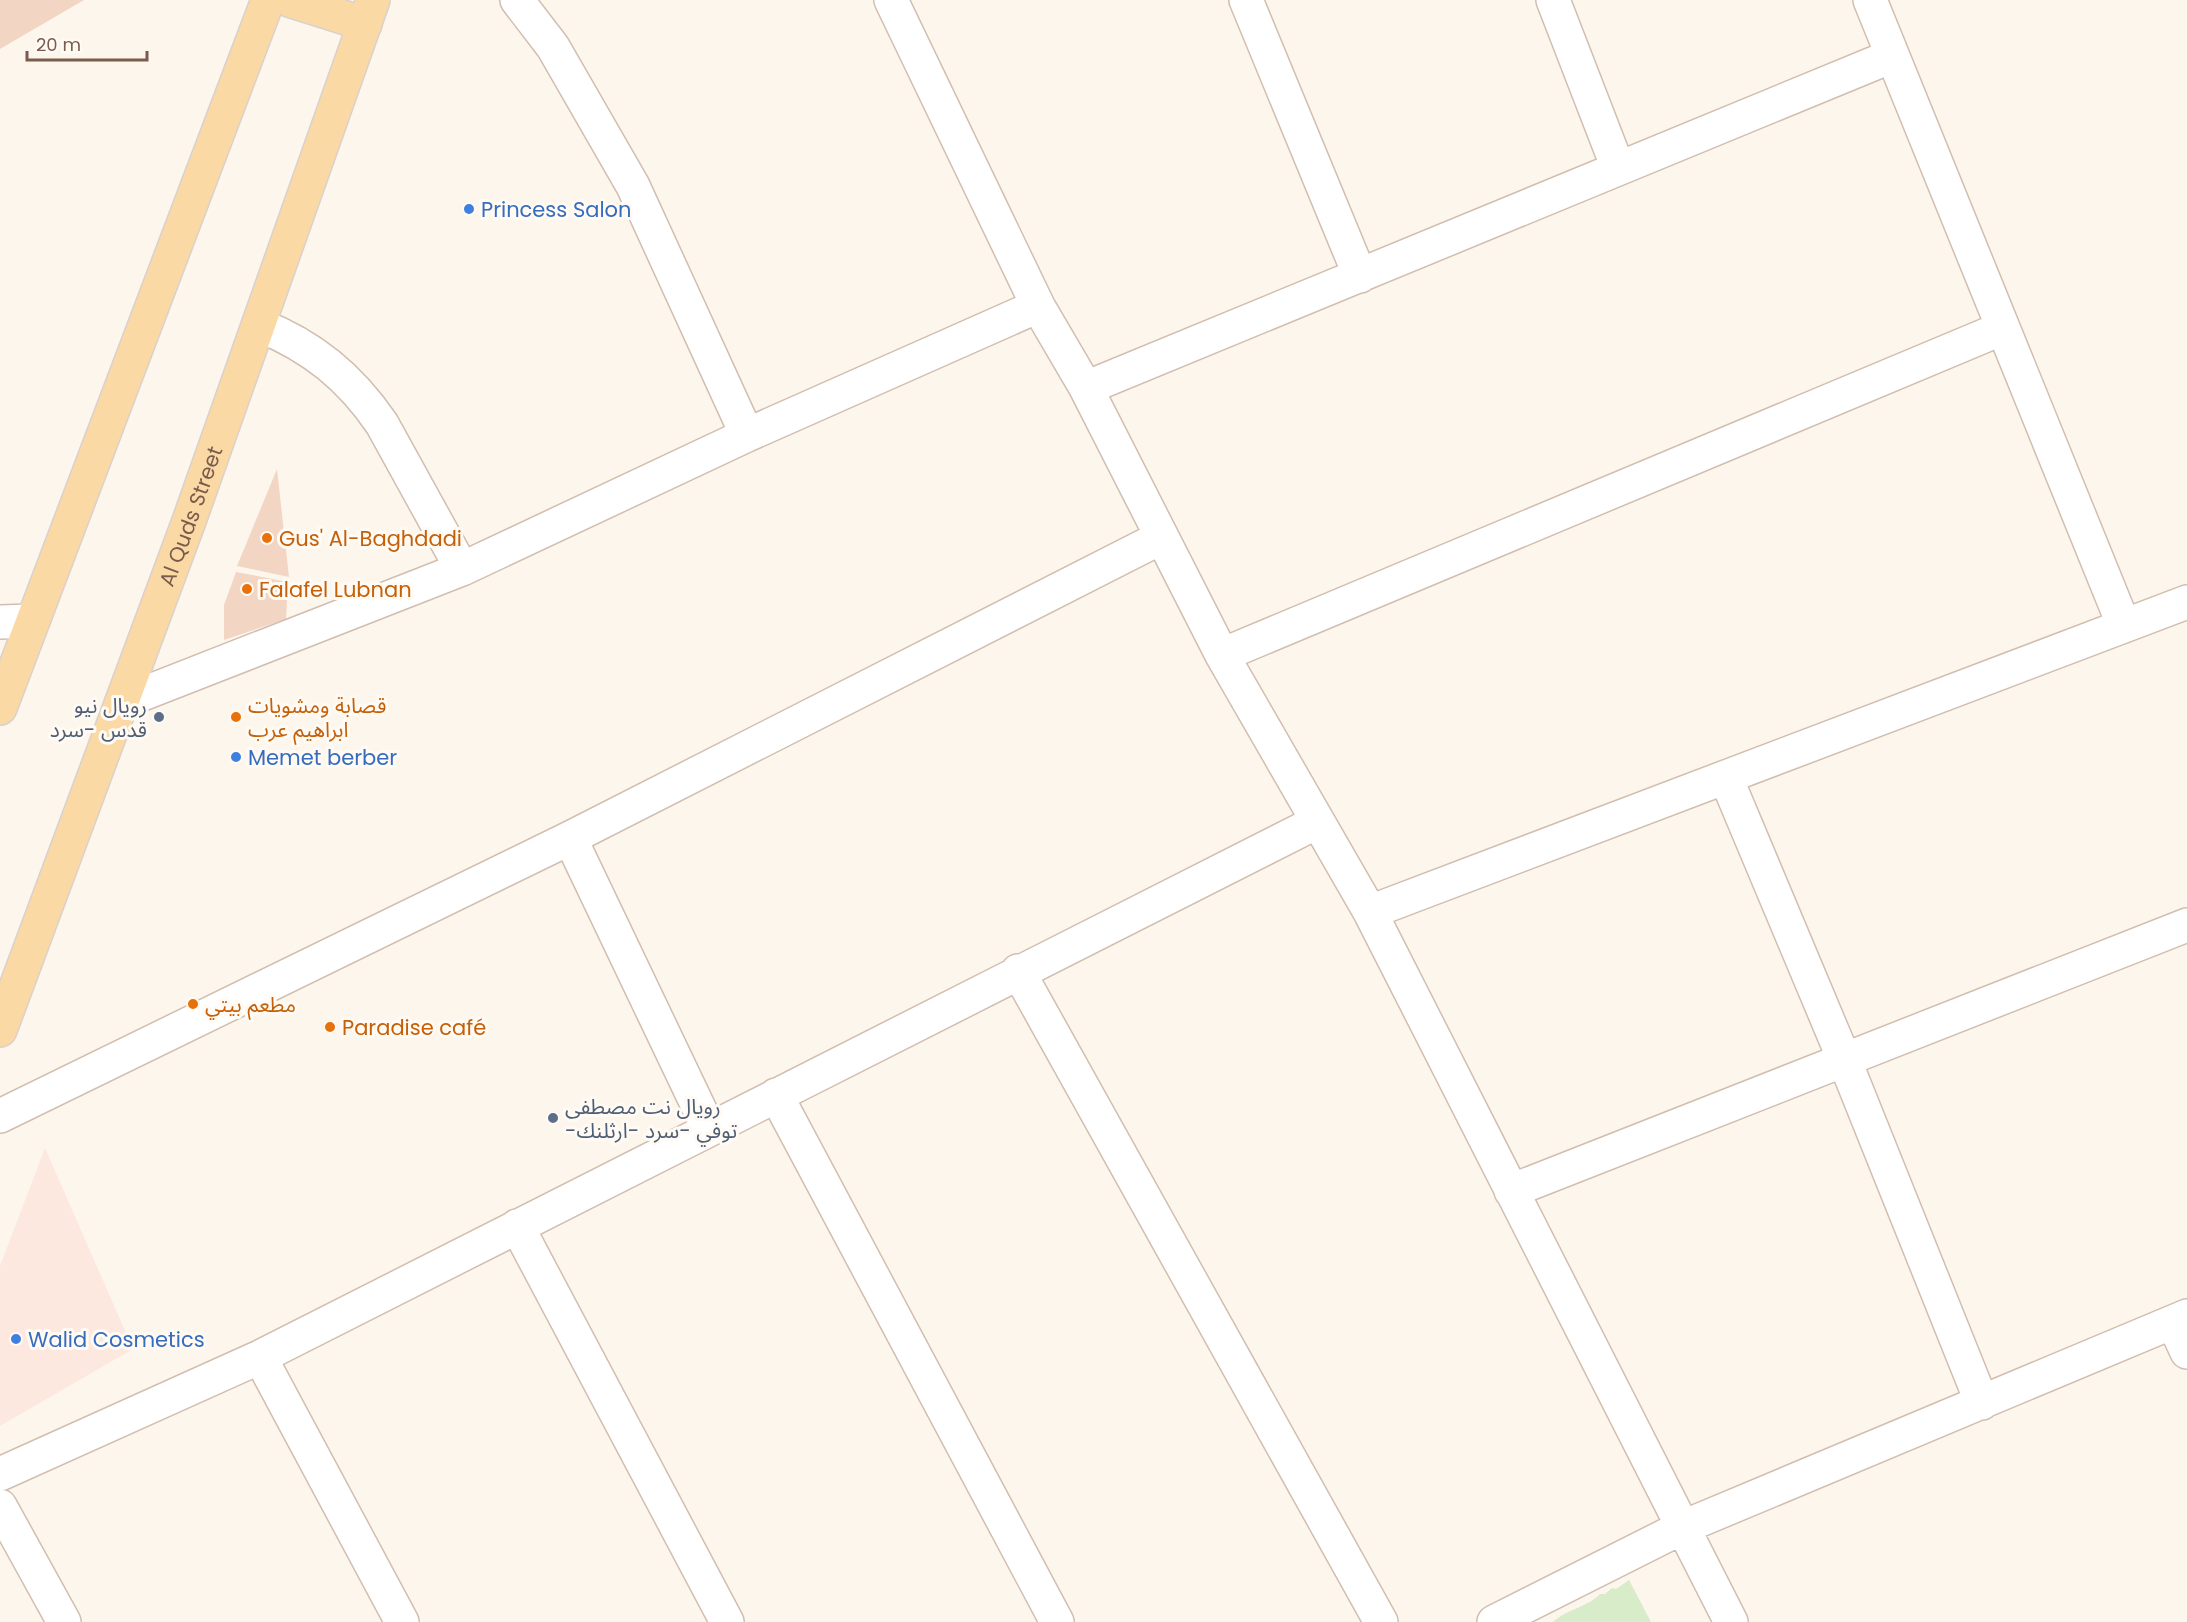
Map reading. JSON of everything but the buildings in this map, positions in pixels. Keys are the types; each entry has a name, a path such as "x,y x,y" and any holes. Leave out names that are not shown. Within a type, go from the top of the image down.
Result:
{"main road":[{"path":"0,708 16,621 267,0"},
{"path":"289,0 369,12"},
{"name":"Al Quds Street","path":"0,1030 259,325 369,12"}],"street":[{"path":"517,0 553,47 633,186 747,435"},
{"path":"891,0 1038,306 1086,388 1222,655 1370,912 1681,1528 1731,1622"},
{"path":"1246,0 1360,276"},
{"path":"1553,0 1618,168"},
{"path":"1870,0 2124,626"},
{"path":"1086,388 1892,56"},
{"path":"122,702 462,569 747,435 1038,306"},
{"path":"259,325 307,348 342,375 367,402 382,424 462,569"},
{"path":"1222,655 2003,328"},
{"path":"0,1116 570,838 1162,537"},
{"path":"1370,912 2124,626 2185,608"},
{"path":"1726,778 1844,1059 1982,1402"},
{"path":"0,1474 260,1357 1018,971 1317,822"},
{"path":"570,838 709,1129"},
{"path":"1511,1191 2187,925"},
{"path":"1018,971 1381,1622"},
{"path":"776,1095 1057,1622"},
{"path":"517,1226 728,1622"},
{"path":"1494,1622 1681,1528 2180,1319 2187,1352"},
{"path":"260,1357 402,1622"},
{"path":"0,1506 64,1622"}],"shaded area":[{"path":"45,1148 133,1349 0,1426 0,1266"}],"green space":[{"path":"1629,1580 1651,1622 1553,1622 1600,1594 1605,1594 1612,1588 1616,1589"}],"place":[{"name":"Princess Salon","path":"469,209"},
{"name":"Gus' Al-Baghdadi","path":"267,538"},
{"name":"Falafel Lubnan","path":"247,589"},
{"name":"رويال نيو قدس -سرد","path":"159,717"},
{"name":"قصابة ومشويات ابراهيم عرب","path":"236,717"},
{"name":"Memet berber","path":"236,757"},
{"name":"مطعم بيتي","path":"193,1004"},
{"name":"Paradise café","path":"330,1027"},
{"name":"رويال نت مصطفى -توفي -سرد -ارثلنك","path":"553,1118"},
{"name":"Walid Cosmetics","path":"16,1339"}]}
